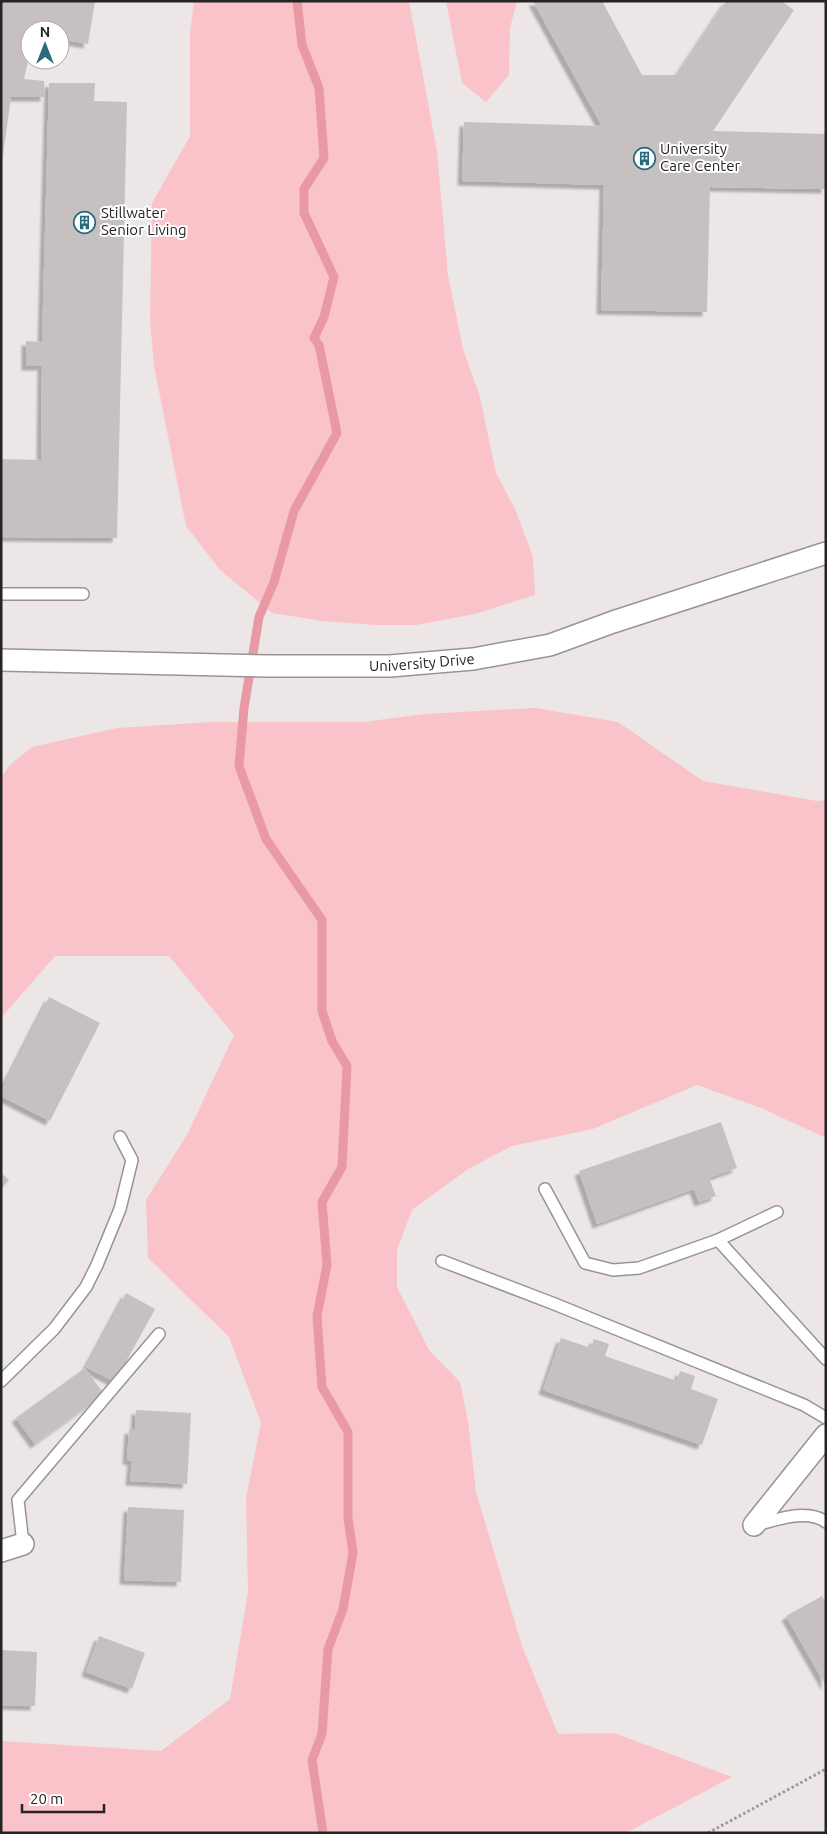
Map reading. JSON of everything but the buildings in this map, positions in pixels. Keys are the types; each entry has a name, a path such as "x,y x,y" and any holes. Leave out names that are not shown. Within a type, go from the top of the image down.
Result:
{"street":[{"name":"University Drive","path":"1,660 268,666 390,666 474,659 550,645 613,622 826,553"},
{"path":"754,1525 826,1435"},
{"path":"1,1552 23,1544"}],"lane":[{"path":"1,594 83,594"},
{"path":"1,1381 54,1329 86,1287 97,1265 120,1209 132,1160 120,1137"},
{"path":"545,1190 585,1264 613,1270 638,1268 718,1240 777,1212"},
{"path":"718,1240 826,1359"},
{"path":"442,1261 552,1302 804,1405 826,1418"},
{"path":"23,1544 18,1500 159,1334"},
{"path":"754,1525 800,1515 821,1518 826,1522"}],"path":[{"path":"708,1833 826,1769"}],"shaded area":[{"path":"194,1 409,1 437,151 448,275 463,349 480,397 496,473 515,509 533,557 535,595 475,614 416,625 375,625 322,621 272,613 220,570 186,526 154,366 150,321 152,203 190,136 190,33"},
{"path":"446,1 517,1 510,28 509,75 486,102 462,83"},
{"path":"535,708 618,722 703,781 817,801 826,800 826,1138 761,1108 697,1085 593,1129 512,1146 468,1169 412,1210 397,1250 397,1287 429,1350 460,1382 468,1421 476,1492 522,1646 558,1734 614,1733 732,1777 626,1833 1,1833 1,1741 161,1751 230,1699 248,1592 246,1498 261,1423 229,1337 148,1258 146,1200 188,1133 234,1035 169,956 55,956 1,1018 1,777 11,764 32,747 117,728 211,722 363,722 425,714"}],"waterway":[{"path":"297,1 302,45 319,88 324,158 304,189 304,213 334,277 324,317 314,338 319,345 337,433 294,511 274,582 259,617 244,708 239,766 266,839 322,920 322,1011 332,1041 347,1066 342,1167 322,1202 327,1265 317,1316 322,1387 348,1432 348,1518 353,1553 343,1609 328,1649 322,1734 312,1760 323,1833"}],"place":[{"name":"University Care Center","path":"644,158"},
{"name":"Stillwater Senior Living","path":"85,222"}]}
